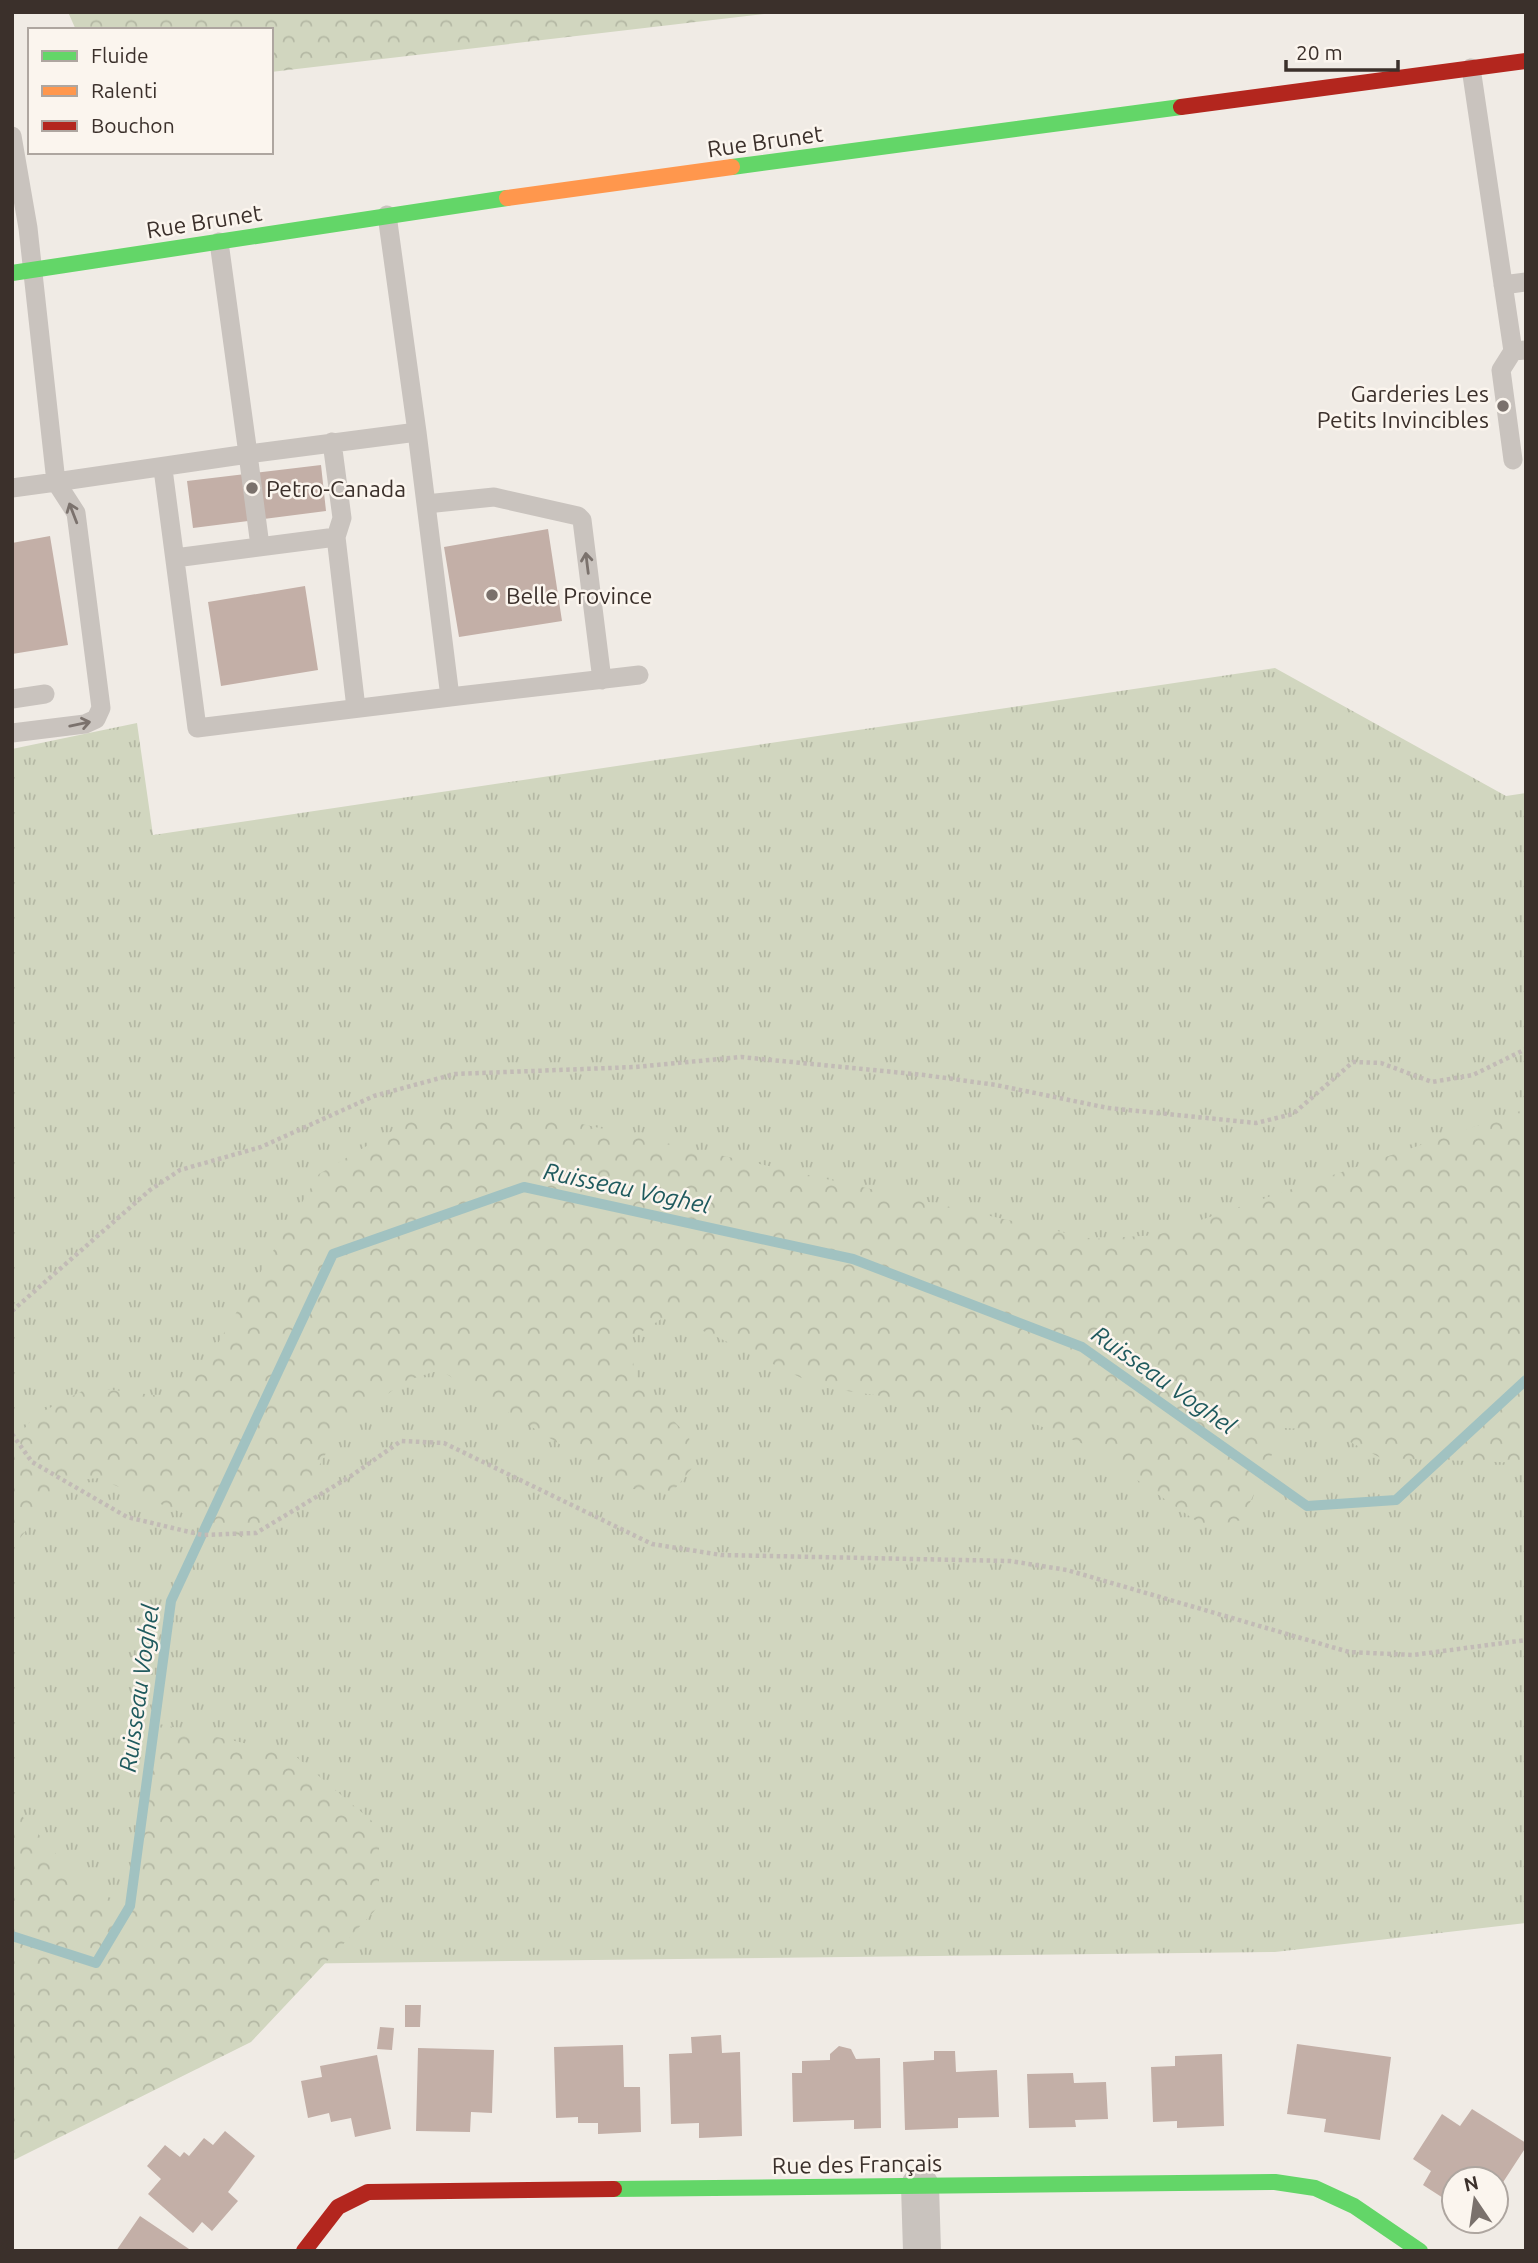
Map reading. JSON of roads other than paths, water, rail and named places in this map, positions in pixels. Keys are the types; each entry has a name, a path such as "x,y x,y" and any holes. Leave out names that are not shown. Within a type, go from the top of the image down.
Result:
{"street":[{"name":"Rue Brunet","path":"12,273 387,215 1526,61"},
{"name":"Rue des Français","path":"304,2251 333,2208 349,2196 369,2192 1275,2182 1315,2188 1354,2206 1420,2251"},
{"path":"920,2186 922,2251"}],"lane":[{"path":"1471,68 1503,285 1520,351 1501,370 1513,460"},
{"path":"12,136 33,270 56,482 76,513 101,708 96,719 85,724 12,733"},
{"path":"387,215 450,697"},
{"path":"219,242 260,546"},
{"path":"1503,285 1526,282"},
{"path":"12,488 417,432"},
{"path":"332,442 342,518 336,537 356,708"},
{"path":"163,469 197,729 639,676"},
{"path":"426,504 494,497 578,516 582,520 602,680"},
{"path":"175,558 336,537"},
{"path":"12,699 45,694"}],"waterway":[{"name":"Ruisseau Voghel","path":"12,1936 96,1963 130,1906 171,1601 333,1254 524,1187 853,1259 1082,1347 1307,1506 1396,1500 1526,1380"}],"place":[{"name":"Garderies Les Petits Invincibles","path":"1503,406"},
{"name":"Petro-Canada","path":"252,488"},
{"name":"Belle Province","path":"492,595"}]}
